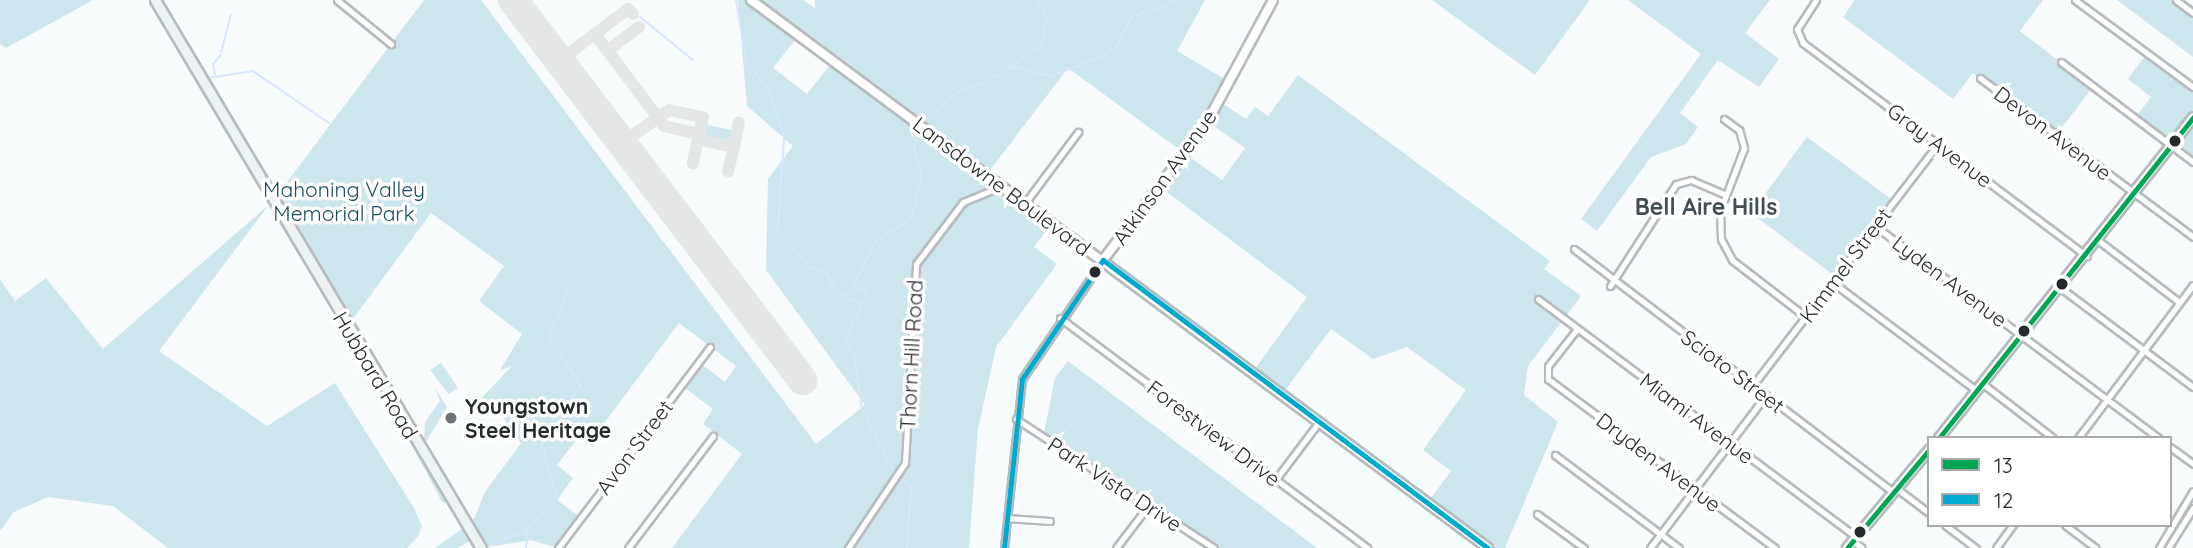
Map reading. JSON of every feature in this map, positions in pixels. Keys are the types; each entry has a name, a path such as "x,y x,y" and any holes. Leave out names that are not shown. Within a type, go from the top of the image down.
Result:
{"main road":[{"name":"Hubbard Road","path":"156,0 272,202 481,548"}],"street":[{"path":"337,0 391,44"},
{"name":"Lansdowne Boulevard","path":"751,0 1488,548"},
{"name":"Atkinson Avenue","path":"1004,548 1016,419 1026,370 1060,318 1205,126 1273,0"},
{"name":"Gray Avenue","path":"1816,0 1796,32 1938,144 2087,256"},
{"path":"2075,0 2193,88"},
{"path":"2176,0 2193,13"},
{"path":"2061,62 2193,162"},
{"name":"Devon Avenue","path":"1980,78 2193,237"},
{"path":"1724,118 1745,144 1719,220 1727,252 1806,317"},
{"path":"1943,436 2062,289 2193,118"},
{"path":"1025,203 1077,132"},
{"name":"Kimmel Street","path":"1753,386 1938,144"},
{"path":"1612,283 1676,184 1691,180 1726,195"},
{"name":"Thorn Hill Road","path":"848,548 905,463 916,264 963,202 1002,186"},
{"name":"Lyden Avenue","path":"1875,226 2155,436"},
{"path":"2099,241 2179,302"},
{"name":"Scioto Street","path":"1574,249 1612,283 1927,512"},
{"path":"1832,282 2050,436"},
{"path":"2080,436 2193,285"},
{"path":"2062,289 2193,387"},
{"name":"Miami Avenue","path":"1538,299 1730,442 1862,548"},
{"name":"Forestview Drive","path":"1060,318 1368,548"},
{"name":"Dryden Avenue","path":"1577,329 1546,374 1775,548"},
{"name":"Avon Street","path":"558,548 710,347"},
{"path":"1650,548 1766,396"},
{"name":"Park Vista Drive","path":"1016,419 1204,545 1214,548"},
{"path":"1276,479 1319,422"},
{"path":"628,548 713,436"},
{"path":"2172,448 2193,464"},
{"path":"1852,542 1927,452"},
{"path":"1555,455 1679,548"},
{"path":"2172,524 2193,491"},
{"path":"1116,548 1148,506"},
{"path":"2168,548 2193,508"},
{"path":"1537,514 1584,548"},
{"path":"1007,517 1050,521"},
{"path":"1948,527 1976,548"},
{"path":"1996,548 2012,527"},
{"path":"2068,527 2095,548"},
{"path":"2159,548 2170,527"},
{"path":"2172,527 2178,532"}],"green space":[{"path":"0,0 93,0 6,48 0,44"},
{"name":"Mahoning Valley Memorial Park","path":"424,0 481,0 816,444 865,405 766,270 768,179 793,146 747,106 738,0 803,0 815,8 815,0 1205,0 1177,51 1230,82 1220,102 1246,119 1255,107 1268,116 1298,75 1550,261 1544,269 1581,296 1528,366 1524,395 1558,422 1505,548 1488,548 1427,503 1451,471 1423,450 1466,390 1407,347 1373,359 1331,329 1282,394 1252,373 1307,297 1159,186 1184,153 1068,68 987,174 1052,223 1034,247 1057,264 996,347 978,429 969,548 672,548 742,454 703,424 713,409 681,385 699,362 725,382 736,366 679,323 593,438 577,439 557,465 573,478 557,500 581,518 558,548 531,540 481,548 474,538 458,548 435,548 473,521 485,492 521,443 490,399 473,407 512,366 500,370 522,334 479,301 504,266 431,213 347,327 271,203","holes":["799,35 833,61 807,94 773,68","1208,122 1245,148 1222,180 1184,153"]},
{"path":"1432,0 1590,0 1535,75"},
{"path":"1628,0 1770,0 1745,33 1779,59 1759,87 1718,60 1680,113 1698,127 1686,144 1651,157 1597,231 1581,219 1701,54"},
{"path":"1855,0 2043,0 2020,31 2093,87 2056,135 1973,73 1953,99 1843,17"},
{"path":"2117,0 2176,0 2193,13 2193,57"},
{"path":"2147,53 2193,87 2193,162 2134,119 2151,97 2128,79"},
{"path":"707,125 732,130 733,140 703,136"},
{"path":"1807,137 1894,201 1836,277 1751,213"},
{"path":"269,205 159,351 267,426 335,383 414,508 422,526 418,536 407,548 168,548 113,506 48,497 14,512 0,531 0,279 15,301 46,278 103,349"},
{"path":"1068,361 1317,548 1214,548 1043,438 1055,378"},
{"path":"441,363 458,388 449,394 430,370"},
{"path":"435,388 447,407 424,445 425,422 440,401"},
{"path":"394,411 449,503 442,502"}],"waterway":[{"path":"736,0 746,60 769,91 784,138 778,229"},
{"path":"925,120 956,93 1000,75 1041,45 1047,21 1038,0"},
{"path":"1012,67 1051,76 1096,59 1116,47 1131,17 1179,0"},
{"path":"221,52 231,15"},
{"path":"640,17 693,60"},
{"path":"215,74 213,64 221,55"},
{"path":"208,78 253,71 329,123"},
{"path":"894,472 862,410 854,356 845,341 867,293 853,286 876,241 911,219 922,175 914,149 917,130"},
{"path":"787,241 810,267 827,273 835,291 862,305"},
{"path":"488,546 528,529 556,496 542,444 546,428 581,386 549,336 571,284"},
{"path":"904,480 911,490 907,548"},
{"path":"526,548 528,530"}],"taxiway":[{"path":"559,61 628,9 633,14"},
{"path":"607,51 639,27"},
{"path":"595,34 664,126 699,134 693,163"},
{"path":"622,143 669,110 703,117 699,134"},
{"path":"734,147 739,122"},
{"path":"698,139 734,147 728,171"}],"runway":[{"path":"513,0 803,380"}],"transit line":[{"name":"13","path":"1941,436 2193,118"},
{"name":"12","path":"1103,260 1488,548"},
{"name":"12","path":"1004,548 1022,379 1103,260"},
{"name":"13","path":"1847,548 1927,452"}],"place":[{"name":"Youngstown Steel Heritage","path":"451,418"}],"district":[{"name":"Bell Aire Hills","path":"1706,207"}]}
